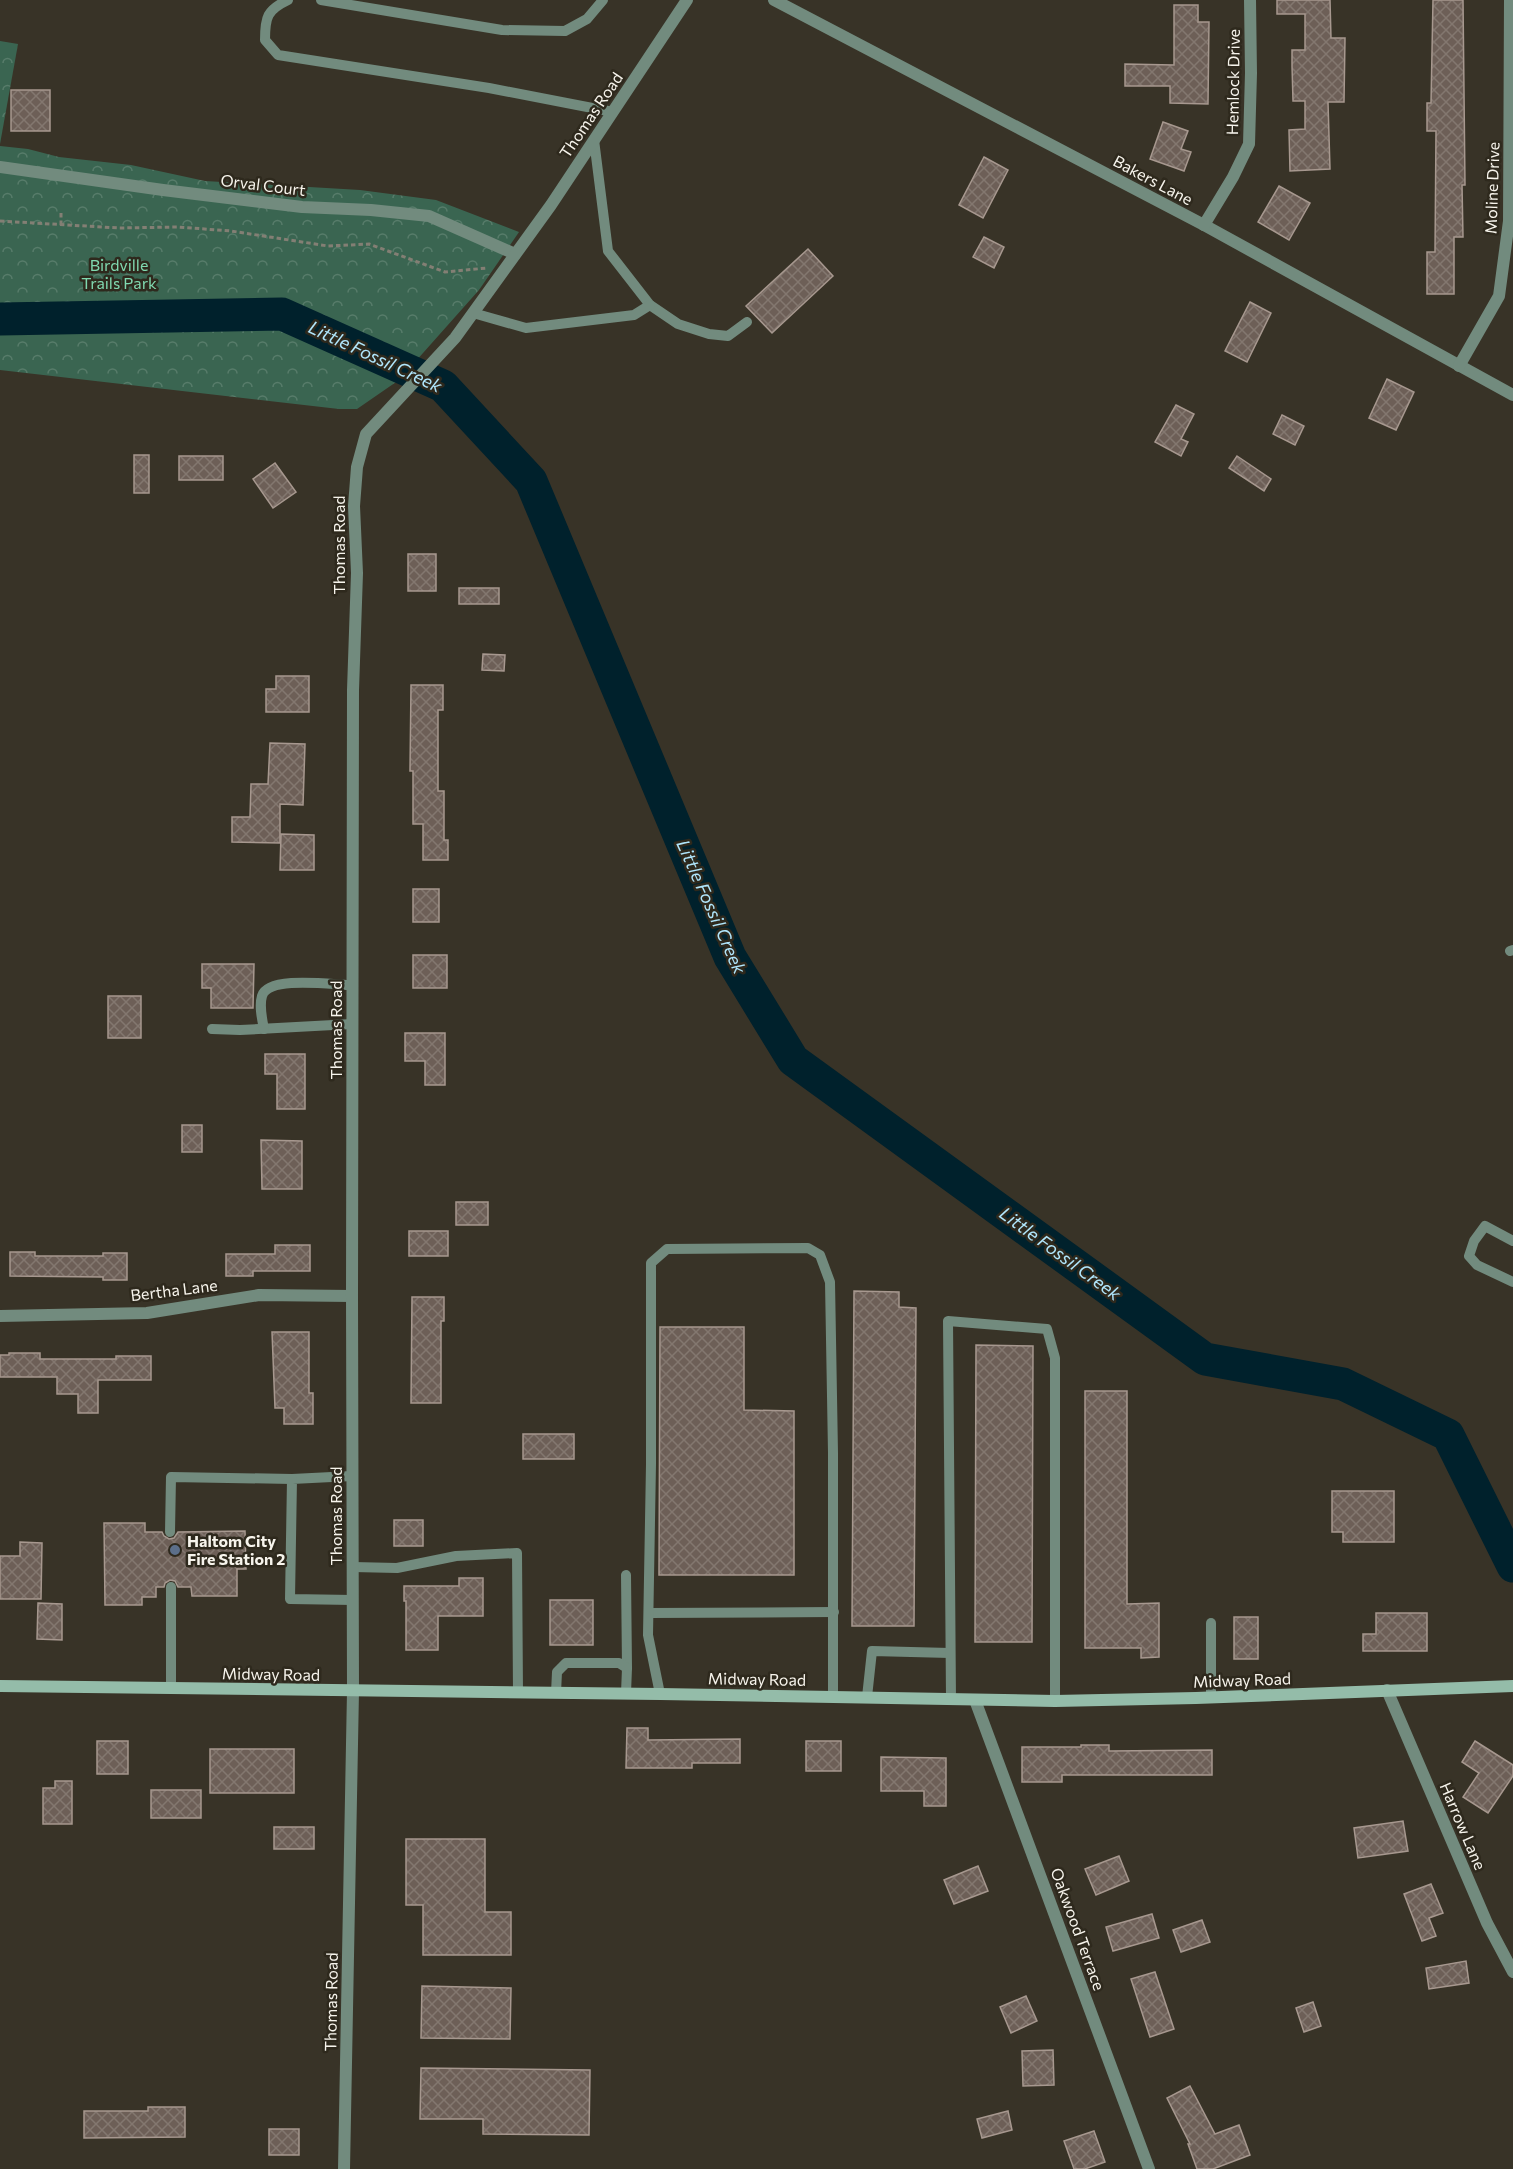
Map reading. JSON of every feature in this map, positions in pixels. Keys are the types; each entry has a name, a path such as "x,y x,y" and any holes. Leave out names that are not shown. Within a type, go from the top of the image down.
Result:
{"main road":[{"name":"Midway Road","path":"0,1686 626,1693 1055,1701 1210,1698 1513,1686"}],"street":[{"name":"Thomas Road","path":"344,2169 353,1691 352,985 353,690 357,573 354,506 357,467 366,434 473,314 594,140 687,0"},
{"name":"Bakers Lane","path":"774,0 1204,225 1513,395"},
{"name":"Hemlock Drive","path":"1204,225 1233,177 1249,144 1250,0"},
{"name":"Moline Drive","path":"1459,366 1499,296 1509,221 1510,0"},
{"name":"Orval Court","path":"0,167 302,207 371,210 429,216 515,255"},
{"name":"Bertha Lane","path":"0,1316 147,1313 259,1295 352,1296"},
{"name":"Harrow Lane","path":"1387,1690 1487,1923 1513,1972"},
{"name":"Oakwood Terrace","path":"975,1700 1149,2169"}],"lane":[{"path":"288,0 273,7 265,24 265,40 278,55 489,88 613,112"},
{"path":"321,0 502,30 565,31 587,19 603,0"},
{"path":"594,140 608,251 650,305 678,324 709,334 729,336 747,322"},
{"path":"473,314 526,327 634,315 650,305"},
{"path":"264,1029 261,1011 262,995 268,986 282,983 352,985"},
{"path":"212,1029 264,1029 352,1024"},
{"path":"1513,1241 1485,1226 1474,1242 1469,1256 1477,1264 1513,1282"},
{"path":"660,1694 648,1635 651,1263 667,1249 808,1248 820,1255 830,1282 833,1697"},
{"path":"951,1699 948,1321 1047,1329 1055,1358 1055,1701"},
{"path":"170,1532 171,1477 292,1479 352,1476"},
{"path":"292,1479 290,1599 353,1600"},
{"path":"353,1567 397,1568 456,1556 517,1553 518,1693"},
{"path":"626,1575 626,1693"},
{"path":"171,1587 171,1689"},
{"path":"649,1613 834,1612"},
{"path":"1210,1623 1210,1698"},
{"path":"867,1697 872,1652 950,1653"},
{"path":"556,1693 557,1672 566,1663 619,1663 627,1668"}],"path":[{"path":"61,210 61,225"},
{"path":"0,221 118,228 188,228 231,231 328,246 369,244 445,272 492,268"}],"green space":[{"path":"0,41 18,44 0,144"},
{"name":"Birdville Trails Park","path":"0,146 28,149 59,157 131,165 205,181 360,190 436,200 519,232 479,290 399,380 357,409 339,409 0,370"}],"building":[{"path":"1277,0 1330,0 1331,38 1345,38 1344,102 1328,102 1330,169 1290,171 1289,130 1305,129 1305,101 1293,101 1292,50 1305,50 1305,14 1277,14"},
{"path":"1433,0 1463,0 1465,185 1462,185 1463,237 1454,237 1454,294 1427,294 1427,252 1435,252 1436,131 1427,131 1427,103 1431,103"},
{"path":"1174,5 1198,5 1198,22 1209,22 1208,104 1170,103 1170,86 1125,86 1125,64 1174,65"},
{"path":"11,90 50,90 50,131 11,131"},
{"path":"1163,122 1188,131 1181,149 1191,152 1184,171 1150,159"},
{"path":"984,157 1008,170 983,218 959,205"},
{"path":"1279,186 1310,203 1289,240 1258,222"},
{"path":"984,237 1004,247 994,268 973,257"},
{"path":"808,249 833,276 772,333 746,306"},
{"path":"1250,302 1271,313 1247,362 1225,351"},
{"path":"1387,379 1414,392 1396,430 1369,418"},
{"path":"1176,405 1194,414 1181,439 1188,442 1181,456 1155,442"},
{"path":"1282,415 1304,426 1295,445 1273,434"},
{"path":"134,455 149,455 149,493 134,493"},
{"path":"179,456 223,456 223,480 179,480"},
{"path":"1237,456 1271,479 1264,491 1229,468"},
{"path":"275,463 296,492 273,508 253,479"},
{"path":"408,554 436,554 436,591 408,591"},
{"path":"459,588 499,588 499,604 459,604"},
{"path":"483,654 505,655 504,671 482,670"},
{"path":"276,676 309,676 309,712 266,712 266,689 276,689"},
{"path":"411,685 443,685 443,710 438,710 438,791 444,791 444,840 448,840 448,860 423,860 423,824 413,824 413,771 410,771"},
{"path":"270,743 305,744 303,805 280,804 280,843 232,842 232,817 250,817 251,784 268,784"},
{"path":"281,834 314,835 314,870 280,870"},
{"path":"413,889 439,889 439,922 413,922"},
{"path":"413,955 447,955 447,988 413,988"},
{"path":"202,964 254,964 253,1008 211,1008 211,988 202,988"},
{"path":"108,996 141,996 141,1038 108,1038"},
{"path":"405,1033 445,1033 445,1085 425,1085 425,1061 405,1061"},
{"path":"265,1054 305,1054 305,1109 277,1109 277,1074 265,1074"},
{"path":"182,1125 202,1125 202,1152 182,1152"},
{"path":"261,1140 302,1141 302,1189 262,1189"},
{"path":"456,1202 488,1202 488,1225 456,1225"},
{"path":"409,1231 448,1231 448,1256 409,1256"},
{"path":"275,1245 310,1245 310,1271 253,1271 253,1276 226,1276 226,1254 275,1254"},
{"path":"10,1252 35,1252 35,1256 103,1256 103,1253 127,1253 127,1280 103,1280 103,1277 10,1276"},
{"path":"854,1291 899,1292 899,1307 916,1308 914,1626 852,1626"},
{"path":"412,1297 444,1297 444,1321 441,1321 441,1403 411,1403"},
{"path":"660,1327 744,1327 744,1410 794,1411 794,1575 659,1575"},
{"path":"272,1332 309,1332 309,1393 313,1393 313,1424 284,1424 284,1408 275,1408"},
{"path":"976,1345 1033,1346 1032,1642 975,1642"},
{"path":"9,1353 40,1353 40,1359 116,1359 116,1356 151,1356 151,1380 98,1380 98,1413 78,1413 78,1394 57,1394 57,1377 0,1377 0,1355 9,1355"},
{"path":"1085,1391 1127,1391 1127,1604 1159,1603 1159,1657 1141,1658 1141,1648 1085,1648"},
{"path":"523,1434 574,1434 574,1459 523,1459"},
{"path":"1332,1491 1394,1491 1394,1542 1343,1542 1343,1532 1332,1532"},
{"path":"394,1520 423,1520 423,1546 394,1546"},
{"name":"Haltom City Fire Station 2","path":"104,1523 145,1523 145,1532 162,1532 169,1539 174,1538 178,1532 245,1531 246,1569 237,1569 237,1596 192,1596 191,1587 178,1587 175,1581 170,1580 165,1583 164,1587 156,1587 156,1597 142,1597 142,1605 105,1605"},
{"path":"20,1542 42,1543 41,1599 0,1599 0,1556 20,1556"},
{"path":"459,1578 483,1578 483,1616 438,1616 438,1650 406,1650 404,1586 459,1586"},
{"path":"550,1600 593,1600 593,1645 550,1645"},
{"path":"38,1603 62,1604 62,1640 37,1639"},
{"path":"1376,1613 1427,1613 1427,1651 1363,1651 1363,1634 1376,1634"},
{"path":"1234,1617 1258,1617 1258,1659 1234,1659"},
{"path":"627,1728 648,1728 648,1740 740,1739 740,1763 692,1763 692,1768 626,1768"},
{"path":"97,1741 128,1741 128,1774 97,1774"},
{"path":"806,1741 841,1741 841,1771 806,1771"},
{"path":"1475,1741 1513,1765 1513,1776 1488,1813 1463,1797 1479,1773 1462,1762"},
{"path":"1081,1745 1109,1745 1109,1751 1212,1750 1212,1775 1062,1775 1062,1782 1022,1782 1022,1747 1081,1747"},
{"path":"210,1749 294,1749 294,1793 210,1793"},
{"path":"881,1757 946,1758 946,1806 924,1806 924,1791 881,1791"},
{"path":"55,1781 72,1781 72,1824 43,1824 43,1788 55,1788"},
{"path":"151,1790 201,1790 201,1818 151,1818"},
{"path":"1403,1821 1408,1851 1358,1858 1354,1828"},
{"path":"274,1827 314,1827 314,1849 274,1849"},
{"path":"406,1839 485,1839 485,1912 511,1912 511,1955 423,1955 423,1905 406,1905"},
{"path":"1119,1856 1129,1881 1096,1895 1085,1869"},
{"path":"978,1866 988,1891 954,1904 944,1880"},
{"path":"1431,1884 1443,1913 1429,1918 1436,1936 1422,1941 1404,1894"},
{"path":"1152,1914 1159,1938 1113,1951 1106,1927"},
{"path":"1202,1920 1210,1942 1181,1952 1173,1930"},
{"path":"1466,1961 1469,1983 1429,1989 1426,1968"},
{"path":"1155,1972 1174,2029 1150,2037 1131,1979"},
{"path":"422,1986 511,1988 510,2039 421,2038"},
{"path":"1026,1996 1037,2021 1011,2033 1000,2007"},
{"path":"1313,2002 1321,2026 1304,2032 1296,2008"},
{"path":"1053,2050 1054,2085 1023,2086 1022,2051"},
{"path":"421,2068 590,2070 589,2135 483,2134 483,2119 420,2119"},
{"path":"1190,2086 1215,2134 1239,2125 1250,2155 1213,2169 1197,2169 1188,2144 1190,2144 1167,2098"},
{"path":"148,2107 185,2107 185,2137 84,2138 84,2111 148,2111"},
{"path":"1008,2111 1012,2130 982,2138 977,2119"},
{"path":"269,2129 299,2129 299,2155 269,2155"},
{"path":"1094,2131 1105,2162 1085,2169 1074,2169 1064,2141"}],"waterway":[{"name":"Little Fossil Creek","path":"0,319 282,314 443,386 531,481 730,957 793,1060 1205,1359 1343,1384 1448,1435 1513,1566"}],"place":[{"name":"Haltom City Fire Station 2","path":"175,1550"}]}
